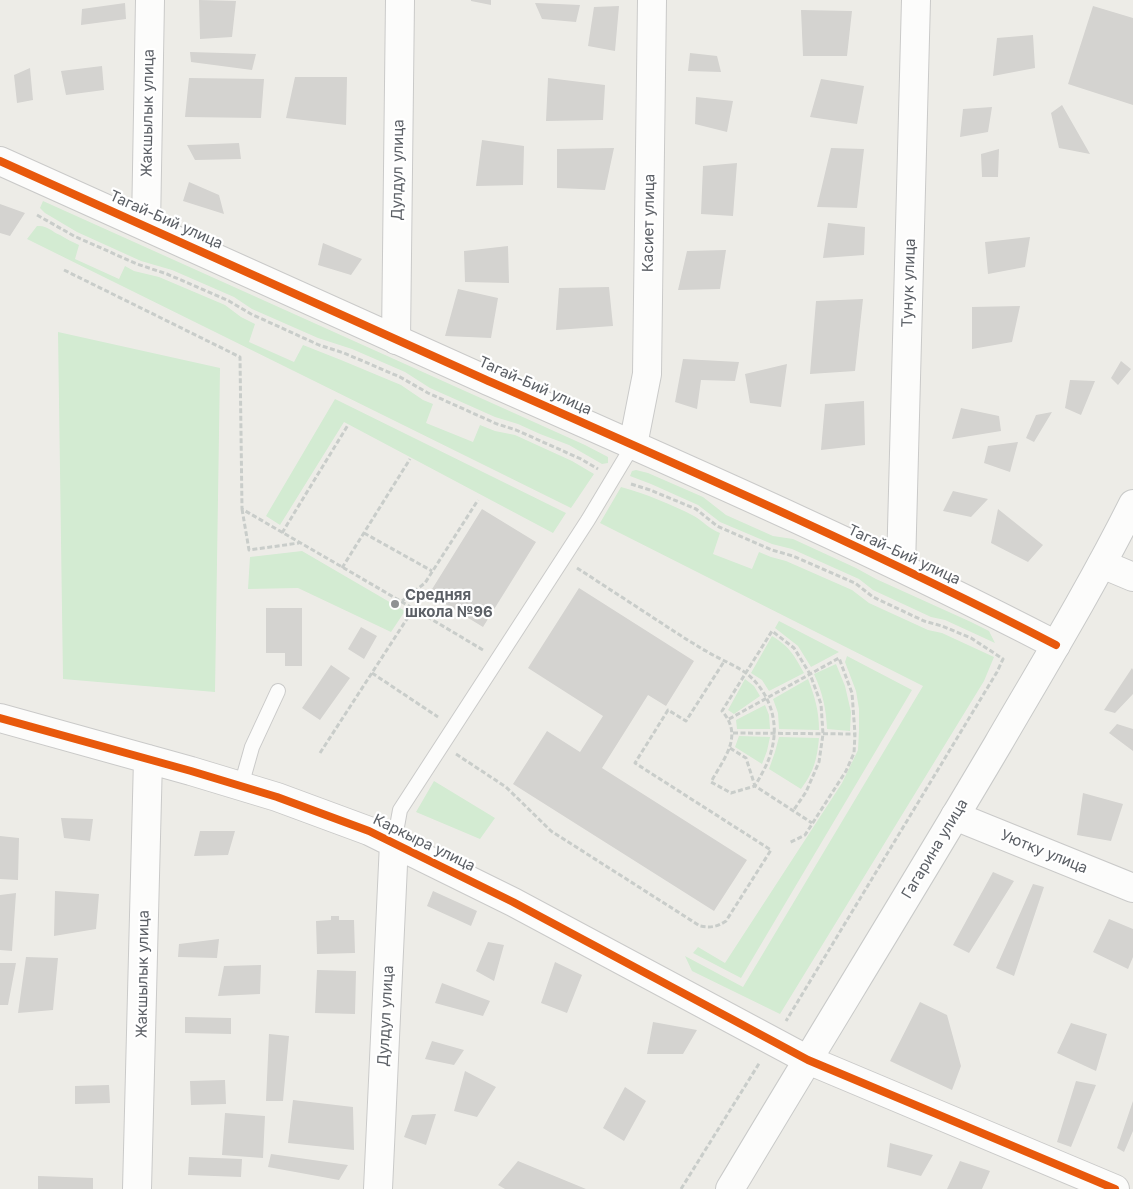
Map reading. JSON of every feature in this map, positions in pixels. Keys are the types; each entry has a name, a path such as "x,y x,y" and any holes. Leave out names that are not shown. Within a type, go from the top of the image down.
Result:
{"street":[{"name":"Жакшылык улица","path":"146,226 150,0"},
{"name":"Дулдул улица","path":"396,340 400,0"},
{"name":"Касиет улица","path":"633,445 647,374 652,0"},
{"name":"Тунук улица","path":"901,567 916,0"},
{"name":"Тагай-Бий улица","path":"0,161 901,567 1056,645"},
{"name":"Гагарина улица","path":"730,1189 1056,645 1102,564 1133,504"},
{"path":"1102,564 1133,577"},
{"name":"Каркыра улица","path":"0,718 241,786 369,831 513,902 808,1060 1114,1189"},
{"name":"Жакшылык улица","path":"137,1189 148,759"},
{"name":"Уютку улица","path":"955,816 1133,888"},
{"name":"Дулдул улица","path":"378,1189 394,843"}],"lane":[{"path":"394,843 400,810 588,520 633,445"},
{"path":"241,786 252,747 278,691"}],"path":[{"path":"37,215 74,236 229,301 250,314 319,345 344,353 400,377 428,394 581,459 613,478 650,490 696,510 717,526 854,583 873,598 924,621 971,638 1003,659 773,1041 681,1189"},
{"path":"64,270 240,357 242,509 249,550 300,543"},
{"path":"282,533 348,425"},
{"path":"342,568 410,459"},
{"path":"402,601 425,583 478,500"},
{"path":"242,509 414,608 498,659"},
{"path":"364,533 432,571"},
{"path":"576,568 705,651 725,660 746,673 758,684 767,698 773,715 775,733 772,751 766,766 754,786 731,793 711,782 730,748 733,733 729,719 722,712 746,673 772,631 794,648 810,674 821,704 822,734 819,762 806,792 794,812"},
{"path":"320,754 414,608"},
{"path":"729,719 839,658 852,694 855,734 854,753 846,771 805,835 789,843"},
{"path":"372,673 467,736 455,754 506,787 551,832 700,926 709,928 718,926 726,921 771,850 635,763 668,710 686,721 725,660"},
{"path":"733,733 855,734"},
{"path":"730,748 746,758 754,786 812,824"}],"green space":[{"path":"43,201 585,445 608,457 608,463 602,464 569,445 518,424 495,417 430,388 405,372 352,349 318,338 252,309 234,297 172,270 141,261 77,232 45,213 40,208"},
{"path":"37,226 46,227 79,245 75,259 119,279 125,266 134,271 159,277 225,305 241,317 255,324 249,342 294,362 303,345 401,385 423,400 433,404 426,423 473,442 480,425 495,431 515,435 572,461 594,474 571,508 27,239"},
{"path":"58,332 220,368 215,692 63,679"},
{"path":"335,399 566,513 553,533 344,422 280,525 266,516"},
{"path":"632,471 648,473 703,497 726,515 773,536 793,539 971,622 989,631 995,643 945,620 931,617 873,590 859,579 792,549 772,544 720,522 698,505 630,476"},
{"path":"621,487 676,507 720,533 713,554 752,569 759,552 786,561 852,590 869,603 994,657 984,681 780,1014 692,971 685,956 743,987 923,686 600,523"},
{"path":"302,551 405,611 391,632 298,588 248,589 250,557"},
{"path":"779,621 839,652 811,667 798,646 775,628"},
{"path":"772,636 791,652 804,673 769,691 762,680 751,673"},
{"path":"847,656 912,690 741,978 693,953 698,947 725,963 842,783 858,750 859,730 859,709 856,691 845,662"},
{"path":"836,664 845,686 851,712 850,731 827,729 824,701 814,674"},
{"path":"745,679 754,686 760,696 734,714 728,710"},
{"path":"808,679 816,704 819,730 779,729 778,713 773,699"},
{"path":"765,705 769,715 770,729 737,729 736,720"},
{"path":"739,736 770,737 762,764 735,747"},
{"path":"779,737 819,738 814,765 801,789 769,769"},
{"path":"434,781 495,818 480,839 416,812"}],"building":[{"path":"199,0 236,1 232,37 200,39"},
{"path":"491,0 491,5 471,1"},
{"path":"125,3 126,19 81,25 82,9"},
{"path":"535,3 580,5 576,22 542,19"},
{"path":"619,6 615,51 588,46 594,7"},
{"path":"1093,6 1133,18 1133,105 1068,84"},
{"path":"801,10 852,11 847,56 803,56"},
{"path":"1033,35 1035,68 993,76 997,38"},
{"path":"190,52 256,54 252,70 191,62"},
{"path":"690,53 717,56 721,72 688,71"},
{"path":"102,66 104,90 66,95 61,71"},
{"path":"30,68 33,100 17,103 14,75"},
{"path":"295,77 347,77 346,125 286,118"},
{"path":"189,78 264,79 261,118 185,117"},
{"path":"548,78 605,85 603,120 546,121"},
{"path":"821,79 864,86 857,124 810,117"},
{"path":"696,97 733,101 727,132 695,124"},
{"path":"1062,105 1090,154 1059,148 1051,113"},
{"path":"992,107 988,132 960,137 963,109"},
{"path":"482,140 524,146 523,185 476,186"},
{"path":"239,143 241,159 195,160 187,145"},
{"path":"614,148 605,190 557,188 557,149"},
{"path":"831,148 864,149 857,208 817,207"},
{"path":"999,149 998,177 982,177 981,154"},
{"path":"737,163 733,216 701,214 703,166"},
{"path":"189,182 219,195 224,214 183,201"},
{"path":"0,204 25,213 10,236 0,233"},
{"path":"828,223 865,227 864,255 823,258"},
{"path":"1030,237 1025,267 988,274 985,242"},
{"path":"323,243 362,259 351,275 318,265"},
{"path":"508,246 509,283 465,282 464,251"},
{"path":"726,250 720,289 678,290 687,251"},
{"path":"609,287 613,326 556,330 559,288"},
{"path":"458,289 498,298 491,338 445,336"},
{"path":"863,299 855,371 810,374 816,301"},
{"path":"1020,306 1012,342 972,349 972,307"},
{"path":"683,359 739,362 735,381 701,380 697,409 675,402"},
{"path":"1121,361 1131,369 1118,385 1111,378"},
{"path":"787,364 781,407 750,403 745,374"},
{"path":"1070,380 1095,381 1081,415 1065,408"},
{"path":"864,401 865,445 821,450 825,404"},
{"path":"961,408 999,416 1001,431 952,439"},
{"path":"1052,412 1034,442 1026,438 1036,415"},
{"path":"1018,442 1010,472 984,463 988,446"},
{"path":"953,491 988,499 971,517 943,511"},
{"path":"482,509 536,542 483,627 429,594"},
{"path":"998,509 1043,545 1028,562 991,543"},
{"path":"579,588 694,661 666,706 648,695 602,768 747,860 714,911 513,784 547,731 580,752 603,716 528,668"},
{"path":"266,608 302,608 302,666 285,666 285,653 266,653"},
{"path":"361,627 377,636 364,659 348,649"},
{"path":"331,665 350,678 320,720 302,708"},
{"path":"1132,668 1133,694 1115,713 1104,710"},
{"path":"1117,724 1133,729 1133,751 1109,733"},
{"path":"1083,793 1123,804 1111,841 1077,835"},
{"path":"61,818 93,819 90,841 64,838"},
{"path":"200,831 235,831 228,855 194,856"},
{"path":"0,836 19,838 18,880 0,879"},
{"path":"993,872 1014,881 969,953 953,945"},
{"path":"1033,884 1044,887 1014,976 996,968"},
{"path":"55,891 99,894 96,929 54,936"},
{"path":"433,891 477,911 471,926 427,906"},
{"path":"16,893 12,951 0,950 0,895"},
{"path":"331,916 339,916 339,920 354,920 355,953 317,954 316,921 331,920"},
{"path":"1109,919 1133,929 1133,957 1128,969 1093,952"},
{"path":"219,939 217,958 178,957 179,944"},
{"path":"488,942 504,945 494,981 476,971"},
{"path":"26,957 58,958 53,1010 18,1013"},
{"path":"555,962 582,975 567,1013 541,1003"},
{"path":"0,963 16,963 8,1005 0,1005"},
{"path":"261,965 260,994 218,996 224,966"},
{"path":"317,970 356,971 355,1014 315,1013"},
{"path":"442,983 490,1001 483,1016 435,1003"},
{"path":"920,1002 947,1015 961,1066 952,1090 890,1061"},
{"path":"185,1017 231,1018 231,1034 185,1033"},
{"path":"653,1022 697,1030 683,1054 647,1054"},
{"path":"1071,1023 1107,1034 1096,1071 1057,1053"},
{"path":"269,1034 289,1036 283,1101 266,1101"},
{"path":"432,1041 464,1050 454,1065 425,1059"},
{"path":"465,1071 496,1087 477,1117 454,1111"},
{"path":"225,1080 226,1104 191,1105 190,1081"},
{"path":"1076,1081 1096,1085 1071,1147 1057,1142"},
{"path":"109,1085 110,1103 75,1104 75,1086"},
{"path":"625,1087 646,1101 624,1141 603,1128"},
{"path":"293,1100 353,1107 354,1150 288,1143"},
{"path":"1133,1101 1133,1131 1124,1152 1117,1148"},
{"path":"225,1113 265,1116 263,1158 222,1155"},
{"path":"436,1114 426,1145 404,1137 412,1115"},
{"path":"890,1143 933,1155 921,1176 887,1167"},
{"path":"271,1154 348,1165 339,1180 268,1167"},
{"path":"189,1157 242,1159 241,1177 188,1175"},
{"path":"518,1161 586,1189 505,1189 498,1185"},
{"path":"960,1161 990,1171 982,1189 947,1189"},
{"path":"38,1176 93,1178 93,1189 38,1189"}],"cycle path":[{"path":"0,161 772,508 915,574 1056,645"},
{"path":"0,718 277,797 369,831 513,902 808,1060 1115,1189"}],"place":[{"name":"Средняя школа №96","path":"395,604"}]}
